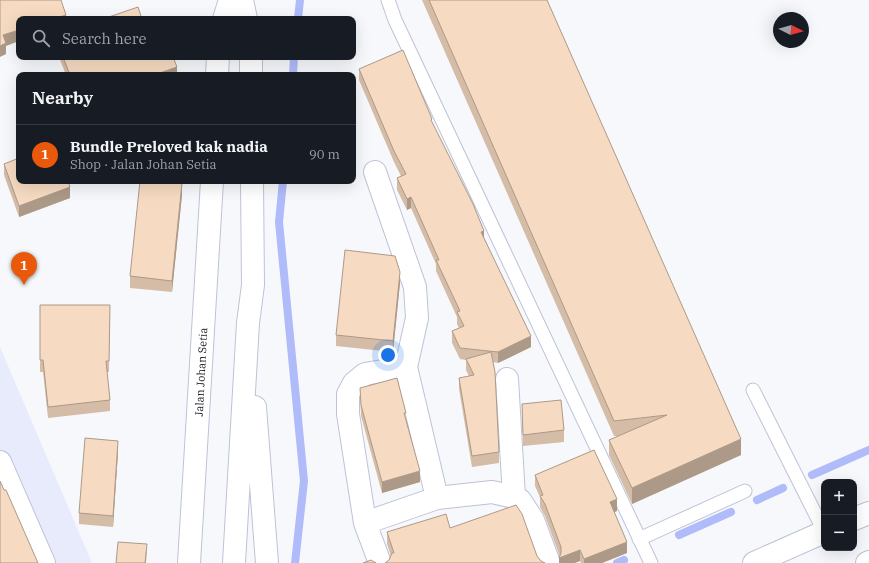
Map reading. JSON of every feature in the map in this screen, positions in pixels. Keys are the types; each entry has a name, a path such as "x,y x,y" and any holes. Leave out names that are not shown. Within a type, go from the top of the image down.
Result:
{"main road":[{"path":"225,16 230,0"},
{"path":"242,0 245,16"},
{"path":"217,72 218,60"},
{"path":"251,60 251,72"},
{"path":"375,172 415,287 417,318 406,367 436,498"},
{"name":"Jalan Johan Setia","path":"189,563 212,184"},
{"path":"234,563 248,322 253,285 252,184"},
{"path":"248,322 266,563"},
{"path":"380,563 366,523 348,414 348,394 354,383 365,374 406,367"},
{"path":"507,379 514,497"},
{"path":"0,462 44,563"},
{"path":"366,523 436,498 492,492 514,497 520,500 533,520 549,563"},
{"path":"857,518 869,513"},
{"path":"754,563 821,533"}],"lane":[{"path":"388,0 395,20 651,563"},
{"path":"753,390 821,526"},
{"path":"639,539 745,491"}],"shaded area":[{"path":"0,347 92,563 0,563"}],"building":[{"path":"0,0 61,0 66,15 16,16 16,31 3,35 6,43 0,46"},
{"path":"429,0 547,0 741,439 632,488 609,440 667,415 614,421"},
{"path":"138,7 141,16 112,16"},
{"path":"403,50 432,119 431,120 473,204 484,231 481,232 531,336 498,352 460,348 452,331 464,326 457,312 460,311 436,260 439,260 411,197 407,199 397,178 406,174 394,151 359,69"},
{"path":"64,60 174,60 177,67 163,72 69,72"},
{"path":"16,159 16,184 69,184 70,187 19,206 4,164"},
{"path":"140,184 182,184 172,281 130,276"},
{"path":"345,250 395,256 400,272 393,341 336,335"},
{"path":"40,305 110,305 109,361 106,361 110,400 48,407 43,360 40,360"},
{"path":"491,352 495,372 499,452 472,456 459,378 474,375 466,359"},
{"path":"397,378 406,413 404,413 420,471 382,482 361,405 360,388"},
{"path":"561,400 564,430 523,435 522,404"},
{"path":"85,438 118,441 113,516 79,513"},
{"path":"594,450 617,499 610,502 627,542 584,559 580,550 559,558 561,547 545,504 540,496 543,495 535,475"},
{"path":"0,481 4,490 6,490 38,563 0,563"},
{"path":"516,505 522,514 537,556 545,563 385,563 389,560 392,553 394,553 387,532 446,514 450,528"},
{"path":"118,542 147,544 145,563 116,563"},
{"path":"371,560 376,563 363,563"}],"waterway":[{"path":"298,16 300,0"},
{"path":"293,72 294,60"},
{"path":"283,184 279,222 304,481 295,563"},
{"path":"812,475 869,450"},
{"path":"757,500 783,488"},
{"path":"679,535 731,512"},
{"path":"617,563 624,560"}],"place":[{"name":"Bundle Preloved kak nadia","path":"24,285"}]}
